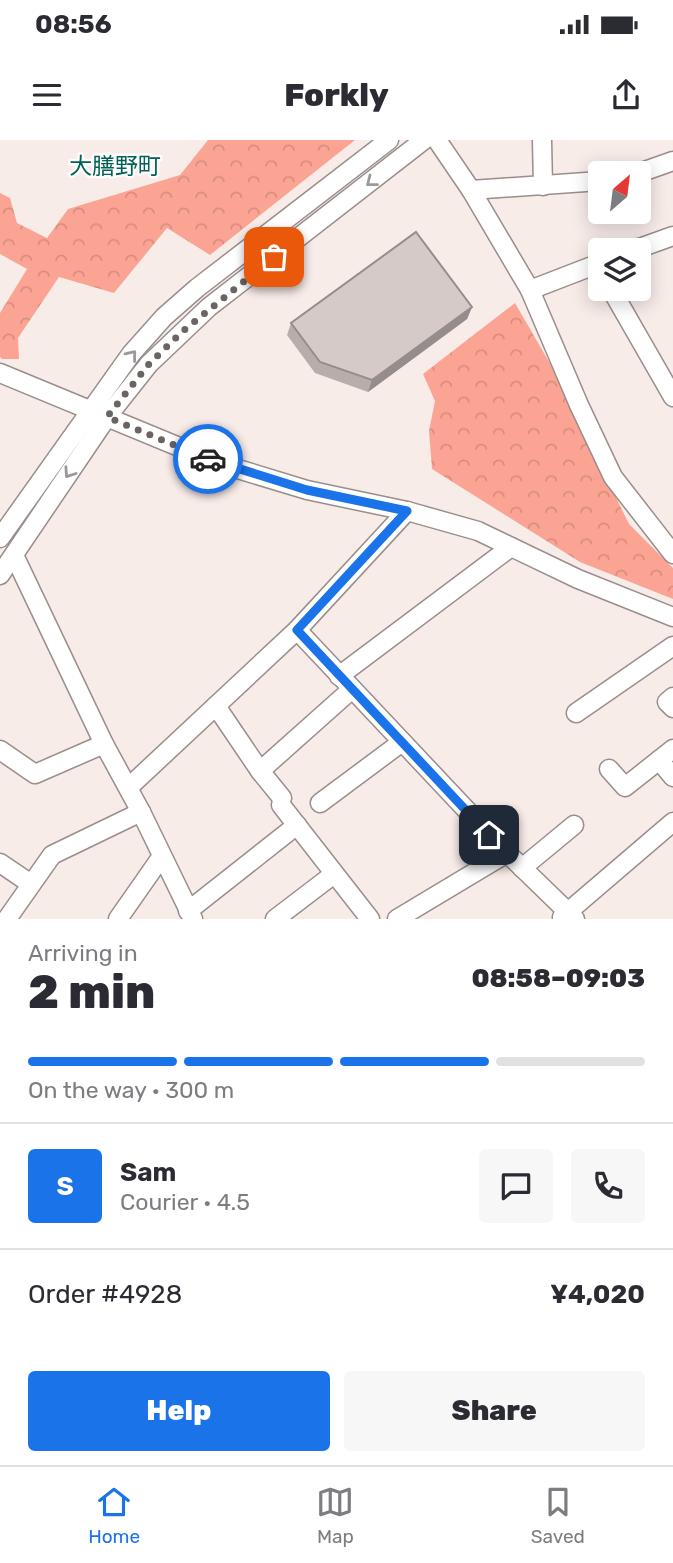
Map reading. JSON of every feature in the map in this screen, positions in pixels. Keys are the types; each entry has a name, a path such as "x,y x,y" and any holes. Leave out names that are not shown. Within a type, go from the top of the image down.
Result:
{"street":[{"path":"0,575 99,413 131,354 164,317 197,288 390,140"},
{"path":"0,538 99,413 191,323 424,140"},
{"path":"437,140 471,190 530,290 613,477 673,554"},
{"path":"542,140 543,186"},
{"path":"651,169 673,161"},
{"path":"471,190 588,182"},
{"path":"651,244 673,236"},
{"path":"530,290 588,270"},
{"path":"618,301 673,397"},
{"path":"0,373 218,463 307,490 407,511 478,531 578,579 673,617"},
{"path":"129,788 297,630 407,511"},
{"path":"260,771 346,683 511,547"},
{"path":"14,555 104,744 129,788 190,915 297,825"},
{"path":"297,630 568,917 673,821"},
{"path":"576,713 673,646"},
{"path":"673,697 667,702 673,708"},
{"path":"216,706 297,825 367,918"},
{"path":"320,803 402,742"},
{"path":"0,750 35,774 104,744"},
{"path":"609,769 625,787 673,749"},
{"path":"659,760 673,777"},
{"path":"7,919 52,855 141,813"},
{"path":"522,868 574,825"},
{"path":"397,919 507,853"},
{"path":"118,919 162,856"},
{"path":"0,863 31,884"},
{"path":"275,919 334,874"}],"green space":[{"path":"208,140 355,140 210,255 167,228 114,293 59,277 18,338 19,359 2,359 0,313 27,269 0,254 0,193 10,198 17,223 47,238 68,209 180,175"},
{"path":"515,303 552,367 629,524 673,568 673,599 580,562 432,469 429,431 435,401 423,374"}],"building":[{"path":"416,232 472,307 372,380 320,362 291,323"}],"way so far":[{"path":"208,459 107,417 149,364 183,331 209,307 274,257"}],"district":[{"name":"大膳野町","path":"115,166"}],"route":[{"path":"208,459 307,490 407,511 297,630 489,835"}]}
